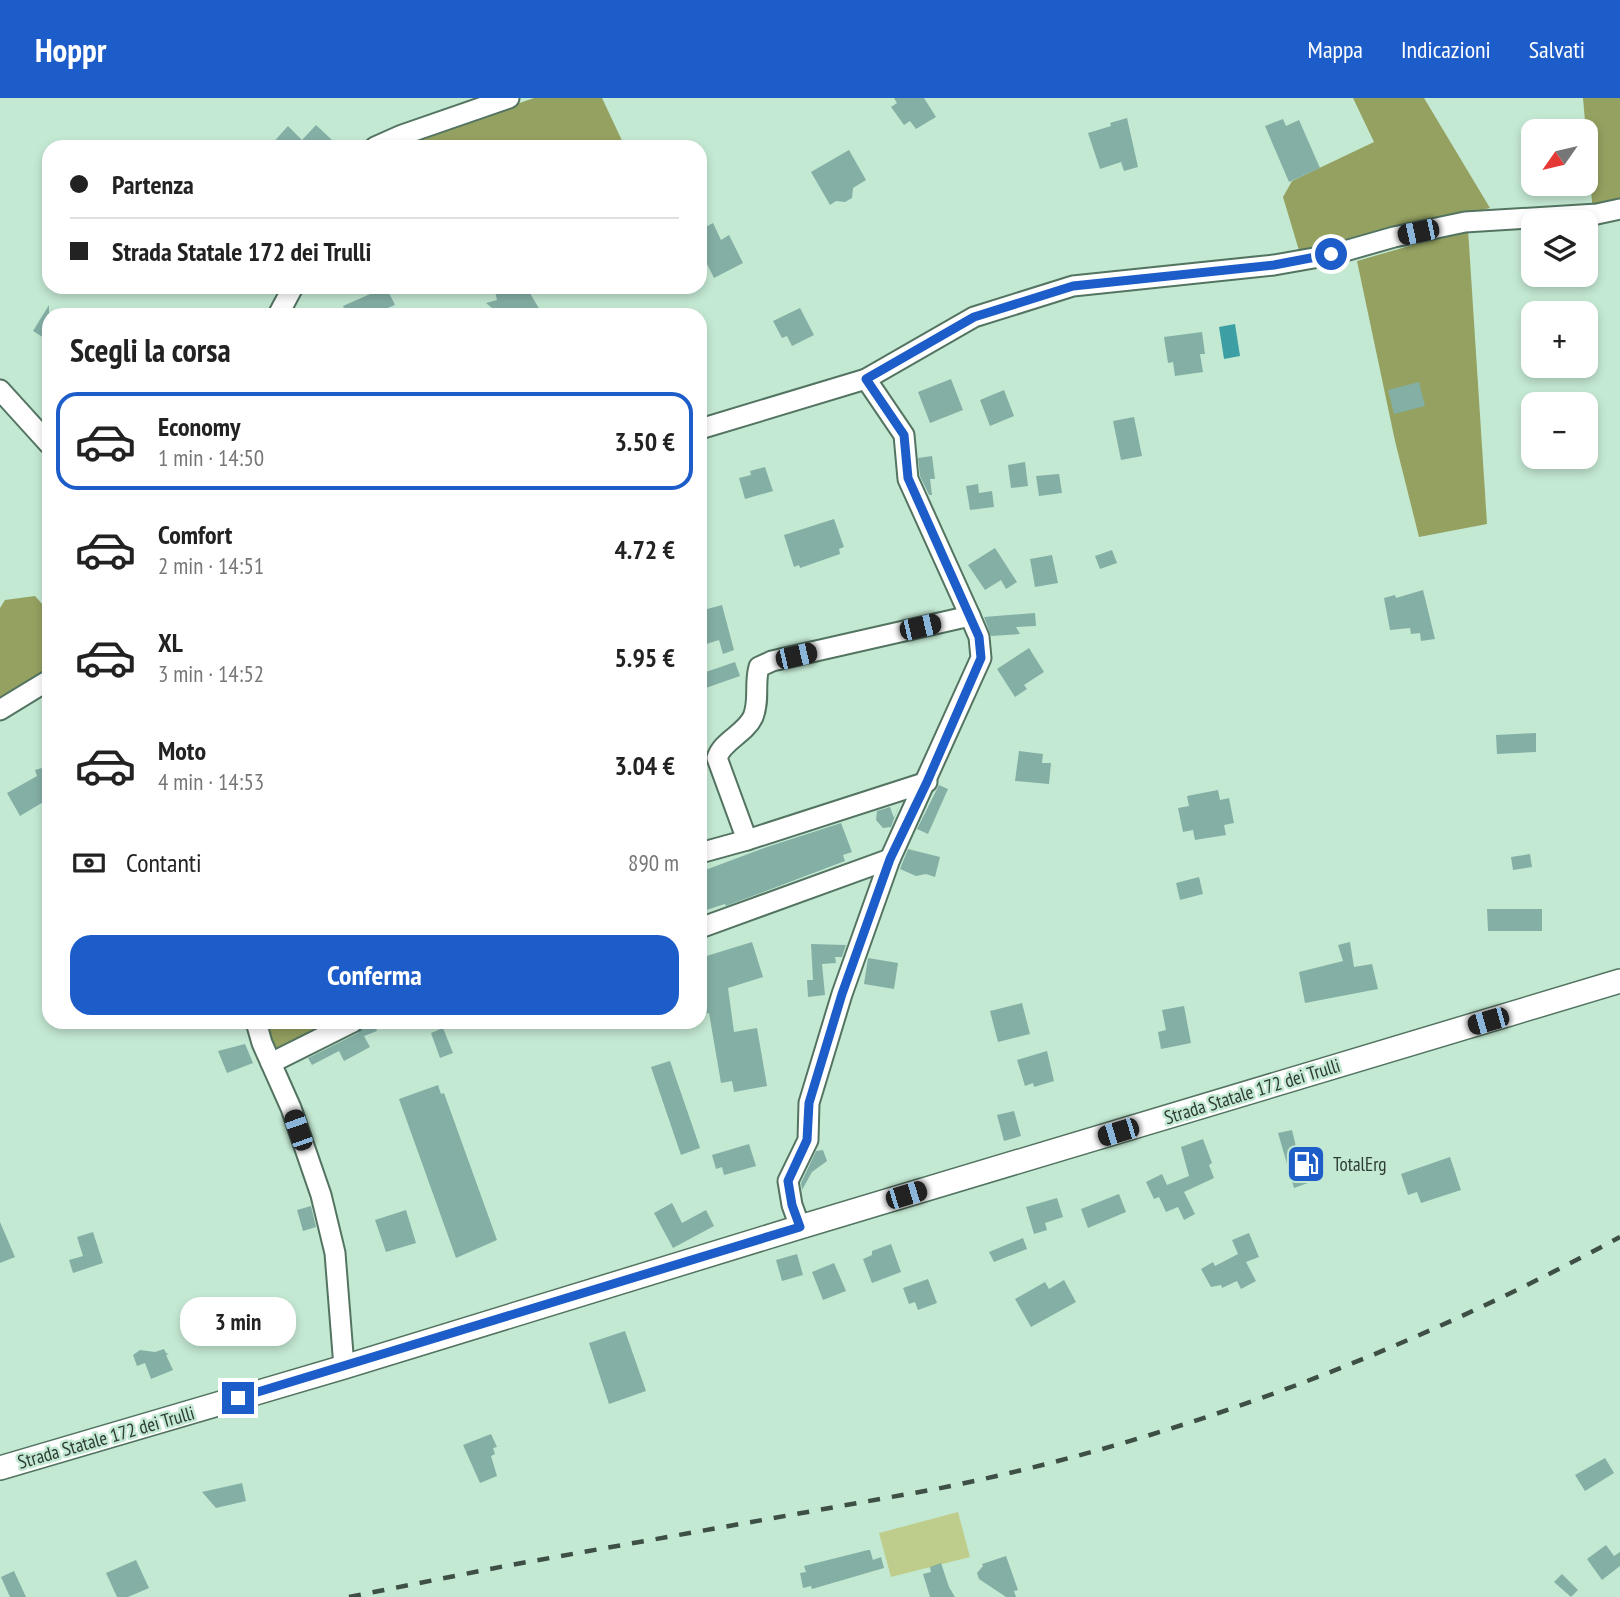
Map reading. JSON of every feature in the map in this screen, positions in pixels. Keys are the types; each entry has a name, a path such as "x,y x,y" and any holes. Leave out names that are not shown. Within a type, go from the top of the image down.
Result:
{"main road":[{"name":"Strada Statale 172 dei Trulli","path":"0,1468 344,1367 1620,981"}],"street":[{"path":"390,140 509,98"},
{"path":"707,427 866,379 974,317 1073,286 1274,265 1465,222 1597,214 1620,209"},
{"path":"800,1227 792,1205 788,1181 807,1140 809,1103 842,994 890,859 981,658 979,637 908,478 904,435 866,379"},
{"path":"0,390 42,436"},
{"path":"747,840 717,758 719,751 752,719 758,703 759,667 772,661 970,616"},
{"path":"0,710 42,684"},
{"path":"707,851 927,782"},
{"path":"707,925 890,859"},
{"path":"258,1029 291,1108 321,1195 335,1253 344,1367"},
{"path":"271,1063 339,1029"}],"green space":[{"path":"534,98 602,98 622,140 414,140"},
{"path":"1353,98 1424,98 1490,208 1301,257 1283,197 1292,181 1374,142"},
{"path":"1583,98 1620,98 1620,206 1598,212 1593,210 1592,196 1598,196 1598,119 1585,119"},
{"path":"1468,229 1487,524 1419,537 1395,441 1357,261"},
{"path":"35,596 42,604 42,686 0,713 0,608 5,600"},
{"path":"264,1029 328,1029 273,1055"},
{"path":"958,1512 970,1557 891,1577 879,1533"}],"water":[{"path":"1235,324 1240,356 1224,359 1219,327"}],"building":[{"path":"894,98 924,98 936,117 916,129 910,121 904,125 891,107 897,103"},
{"path":"1127,118 1138,167 1124,171 1121,162 1100,169 1088,133"},
{"path":"1283,119 1286,126 1299,120 1320,168 1289,182 1265,126"},
{"path":"316,125 332,140 302,140"},
{"path":"288,126 302,140 275,140"},
{"path":"849,150 866,180 853,188 852,198 830,205 811,172"},
{"path":"713,223 721,240 729,235 743,263 714,278 707,264 707,226"},
{"path":"370,294 390,294 395,305 388,308 343,306"},
{"path":"496,294 530,294 539,308 492,308 486,303 497,300"},
{"path":"800,308 814,335 792,346 787,336 782,338 773,321"},
{"path":"42,316 42,337 33,331"},
{"path":"1202,332 1205,354 1200,354 1203,372 1175,376 1173,362 1168,363 1164,337"},
{"path":"951,379 963,410 930,423 918,392"},
{"path":"1419,382 1425,406 1394,414 1388,390"},
{"path":"1004,390 1014,416 990,426 980,400"},
{"path":"1134,417 1142,456 1121,460 1113,421"},
{"path":"932,456 935,479 930,479 932,495 929,495 920,476 918,458"},
{"path":"1025,462 1028,486 1011,488 1008,465"},
{"path":"765,467 773,491 745,499 739,478 751,475 750,471"},
{"path":"1059,474 1062,493 1039,496 1036,476"},
{"path":"978,484 979,493 992,491 994,507 970,510 966,486"},
{"path":"834,519 844,547 839,549 840,554 800,568 799,565 794,567 784,535"},
{"path":"995,548 1017,582 1006,589 1001,580 985,590 968,565"},
{"path":"1112,550 1117,563 1100,569 1095,556"},
{"path":"1052,555 1058,583 1035,587 1030,559"},
{"path":"1423,590 1435,639 1421,641 1420,633 1411,634 1410,628 1390,630 1384,598 1395,595 1396,598"},
{"path":"722,605 734,650 723,654 719,640 707,644 707,609"},
{"path":"1035,613 1036,626 1016,627 1020,634 991,636 984,617"},
{"path":"1029,648 1044,672 1024,685 1027,689 1015,697 997,669"},
{"path":"735,662 740,676 707,688 707,672"},
{"path":"1536,733 1536,752 1497,754 1496,735"},
{"path":"1019,751 1043,754 1042,763 1051,763 1049,784 1015,781"},
{"path":"42,768 42,803 20,816 7,793 37,776 35,770"},
{"path":"939,785 948,789 928,834 917,829"},
{"path":"1218,790 1220,800 1229,798 1234,823 1224,825 1226,835 1195,840 1193,830 1183,832 1178,808 1189,806 1187,796"},
{"path":"900,803 891,827 883,828 876,820 877,811 890,807 894,818"},
{"path":"841,823 852,852 843,855 845,861 726,906 725,904 707,910 707,869"},
{"path":"908,849 940,857 935,877 926,874 916,876 900,869"},
{"path":"1530,854 1532,867 1513,870 1511,857"},
{"path":"1199,877 1203,894 1180,900 1176,883"},
{"path":"1487,909 1542,909 1542,931 1488,931"},
{"path":"752,942 763,977 728,988 734,1032 757,1028 767,1086 734,1092 732,1081 721,1083 707,1013 707,956"},
{"path":"1350,942 1354,967 1372,964 1378,989 1305,1003 1299,972 1343,961 1338,945"},
{"path":"811,944 846,945 842,957 835,957 836,963 822,964 825,995 808,997 807,980 813,980"},
{"path":"868,958 898,963 894,989 864,984"},
{"path":"1022,1003 1030,1034 998,1042 990,1011"},
{"path":"1184,1006 1191,1043 1161,1049 1158,1032 1166,1030 1162,1010"},
{"path":"361,1029 377,1031 364,1036 370,1047 344,1061 339,1051 312,1065 308,1058 358,1033"},
{"path":"443,1029 453,1053 440,1058 431,1033"},
{"path":"245,1044 253,1063 227,1073 218,1051"},
{"path":"1047,1051 1054,1081 1034,1087 1033,1083 1025,1086 1017,1060"},
{"path":"670,1061 700,1148 681,1155 651,1067"},
{"path":"438,1085 441,1094 444,1093 497,1240 456,1258 399,1099"},
{"path":"1014,1111 1021,1136 1004,1141 997,1115"},
{"path":"1292,1130 1300,1163 1316,1158 1322,1178 1294,1188 1278,1133"},
{"path":"1203,1139 1212,1163 1209,1165 1214,1178 1184,1192 1195,1214 1184,1220 1178,1207 1166,1212 1159,1197 1154,1199 1146,1182 1162,1174 1167,1185 1189,1176 1181,1147"},
{"path":"749,1144 756,1166 724,1175 722,1167 716,1169 712,1155"},
{"path":"823,1150 827,1161 812,1172 802,1190 801,1183 816,1151"},
{"path":"1450,1157 1461,1190 1421,1203 1417,1192 1408,1195 1401,1174"},
{"path":"1119,1194 1126,1212 1088,1228 1081,1209"},
{"path":"1057,1198 1063,1217 1045,1223 1047,1230 1034,1234 1026,1207"},
{"path":"672,1203 682,1223 706,1210 714,1226 673,1248 654,1213"},
{"path":"311,1206 316,1227 303,1231 297,1210"},
{"path":"406,1210 416,1243 386,1252 375,1220"},
{"path":"0,1222 15,1257 0,1263"},
{"path":"93,1232 103,1263 73,1273 69,1260 83,1256 77,1237"},
{"path":"1249,1233 1259,1257 1246,1262 1256,1281 1241,1289 1237,1281 1222,1288 1221,1285 1211,1287 1201,1269 1213,1262 1215,1266 1238,1254 1232,1240"},
{"path":"1023,1238 1027,1249 994,1262 989,1252"},
{"path":"891,1244 901,1272 872,1283 863,1259 872,1255 872,1251"},
{"path":"797,1254 803,1275 782,1281 776,1260"},
{"path":"834,1263 846,1291 823,1300 812,1272"},
{"path":"928,1279 937,1303 918,1310 915,1302 909,1304 903,1288"},
{"path":"1064,1280 1076,1302 1031,1327 1015,1299 1045,1282 1049,1289"},
{"path":"625,1331 646,1391 609,1404 589,1343"},
{"path":"164,1349 169,1354 166,1355 173,1370 151,1379 145,1363 137,1366 133,1355 140,1350 155,1352"},
{"path":"491,1434 497,1447 493,1448 495,1454 491,1456 497,1476 480,1483 463,1445"},
{"path":"1605,1458 1614,1473 1585,1491 1575,1475"},
{"path":"242,1483 246,1501 216,1508 202,1492"},
{"path":"1606,1545 1614,1556 1620,1552 1620,1566 1602,1580 1587,1559"},
{"path":"870,1550 873,1560 881,1557 884,1568 812,1589 811,1586 803,1588 800,1573 806,1572 804,1566"},
{"path":"1006,1556 1018,1590 1014,1591 1016,1597 1006,1597 979,1579 977,1573 982,1564"},
{"path":"136,1560 149,1588 128,1597 117,1597 106,1573"},
{"path":"941,1563 955,1597 930,1597 923,1574 931,1572 930,1567"},
{"path":"14,1571 26,1597 10,1597 1,1577"},
{"path":"1562,1574 1578,1590 1571,1597 1554,1582"}],"railway":[{"path":"349,1597 505,1566 936,1489 1114,1446 1201,1419 1372,1355 1456,1319 1620,1237"}],"place":[{"name":"TotalErg","path":"1306,1164"}],"route":[{"path":"238,1398 800,1227 792,1205 788,1181 807,1140 809,1103 842,994 890,859 981,658 979,637 908,478 904,435 866,379 974,317 1073,286 1274,265 1331,254"}]}
